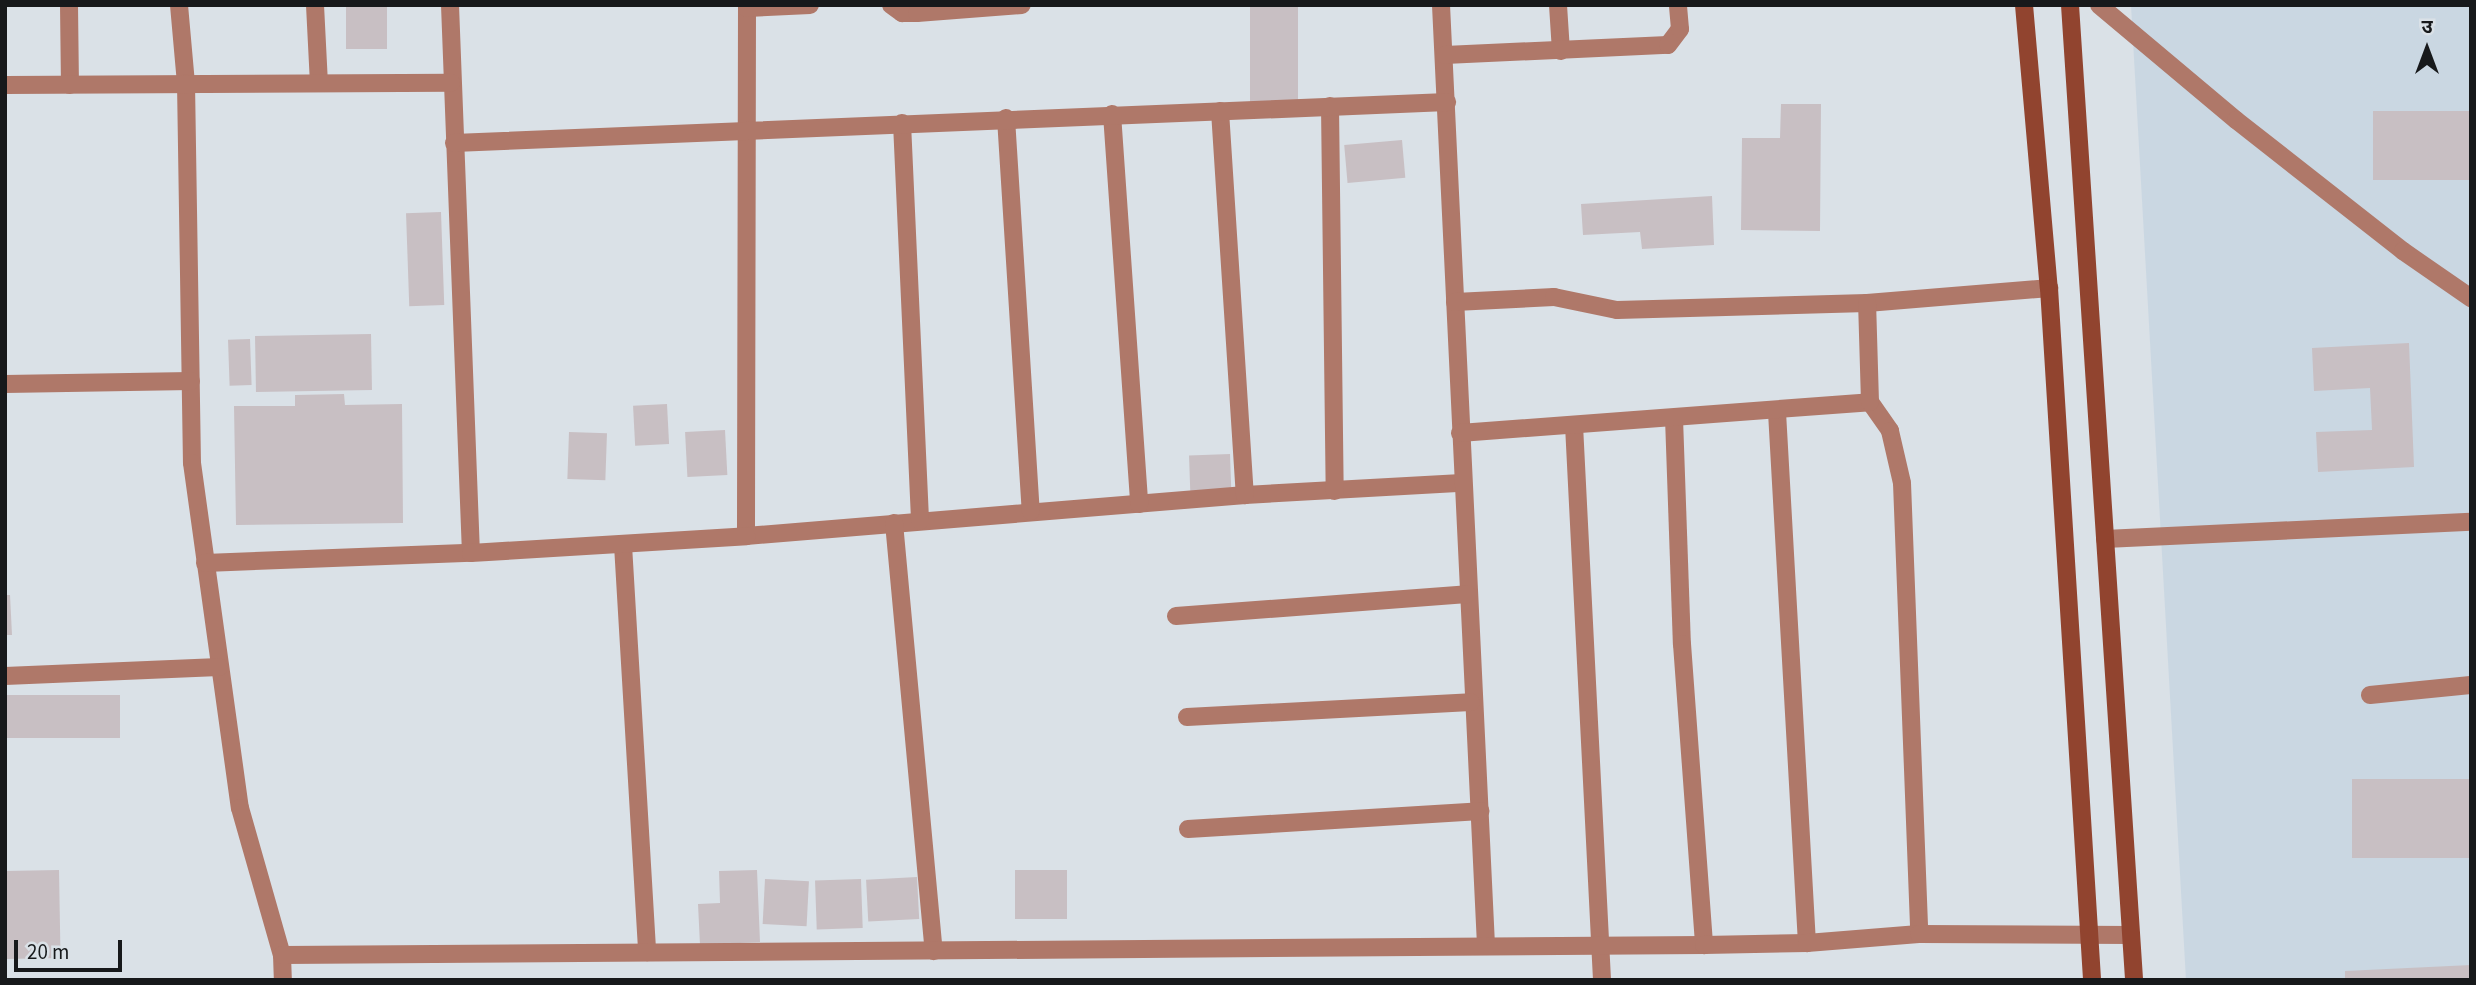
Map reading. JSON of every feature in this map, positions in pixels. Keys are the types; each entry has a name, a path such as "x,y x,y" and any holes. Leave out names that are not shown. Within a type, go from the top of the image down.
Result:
{"street":[{"path":"69,5 70,85"},
{"path":"179,5 186,83 192,463 240,808 282,956 283,980"},
{"path":"315,5 319,83"},
{"path":"450,5 471,553"},
{"path":"746,536 750,127 747,6 810,5"},
{"path":"891,5 902,13 1022,5"},
{"path":"1441,5 1471,702 1480,811 1486,946"},
{"path":"1558,5 1561,51"},
{"path":"1445,55 1668,45 1676,40 1680,29 1678,5"},
{"path":"2025,5 2049,288 2092,980"},
{"path":"2070,5 2134,980"},
{"path":"2099,5 2309,177 2471,298"},
{"path":"5,85 451,83"},
{"path":"454,143 750,127 1447,102"},
{"path":"1330,106 1335,491"},
{"path":"1220,111 1245,495"},
{"path":"1112,114 1139,504"},
{"path":"1006,118 1031,511"},
{"path":"902,123 920,521"},
{"path":"1455,302 1554,297 1618,310 1867,303 2049,288"},
{"path":"1867,303 1870,402 1890,431 1902,483 1919,934"},
{"path":"5,384 191,382"},
{"path":"1460,433 1777,412 1870,402"},
{"path":"1777,412 1807,943"},
{"path":"1674,418 1682,644 1704,944"},
{"path":"1574,425 1601,980"},
{"path":"205,563 623,545 1245,495 1462,483"},
{"path":"2105,539 2471,522"},
{"path":"894,523 919,830 934,951"},
{"path":"623,545 647,952"},
{"path":"1176,616 1467,594"},
{"path":"5,676 219,667"},
{"path":"2370,695 2471,685"},
{"path":"1187,716 1471,702"},
{"path":"1188,829 1480,811"},
{"path":"282,956 1807,943 1919,934 2131,935"}],"shaded area":[{"path":"2131,5 2471,5 2471,980 2186,980"}],"building":[{"path":"346,5 387,5 387,49 346,49"},
{"path":"1250,5 1298,5 1298,104 1250,104"},
{"path":"1781,104 1821,104 1820,231 1741,230 1742,138 1780,138"},
{"path":"2373,111 2471,111 2471,180 2373,180"},
{"path":"1402,140 1405,178 1348,183 1344,145"},
{"path":"1712,196 1714,245 1642,249 1640,232 1583,235 1581,204"},
{"path":"441,212 444,305 409,306 406,213"},
{"path":"371,334 372,390 256,392 255,336"},
{"path":"250,339 252,385 230,386 228,340"},
{"path":"2409,343 2414,467 2318,472 2316,432 2372,430 2370,388 2314,391 2312,348"},
{"path":"344,394 345,405 402,404 403,523 236,525 234,406 295,406 295,395"},
{"path":"667,404 669,444 635,446 633,406"},
{"path":"725,430 727,475 687,477 685,432"},
{"path":"569,432 607,433 605,480 567,479"},
{"path":"1230,454 1231,490 1190,491 1189,455"},
{"path":"5,595 10,595 12,635 5,635"},
{"path":"5,695 120,695 120,738 5,738"},
{"path":"2352,779 2471,779 2471,858 2352,858"},
{"path":"59,870 61,958 7,959 5,871"},
{"path":"757,870 760,942 700,945 698,904 720,903 719,871"},
{"path":"1015,870 1067,870 1067,919 1015,919"},
{"path":"917,877 919,919 868,922 866,880"},
{"path":"765,879 809,881 807,926 763,924"},
{"path":"861,879 863,928 817,930 815,881"},
{"path":"2471,965 2471,980 2345,980 2345,971"}]}
